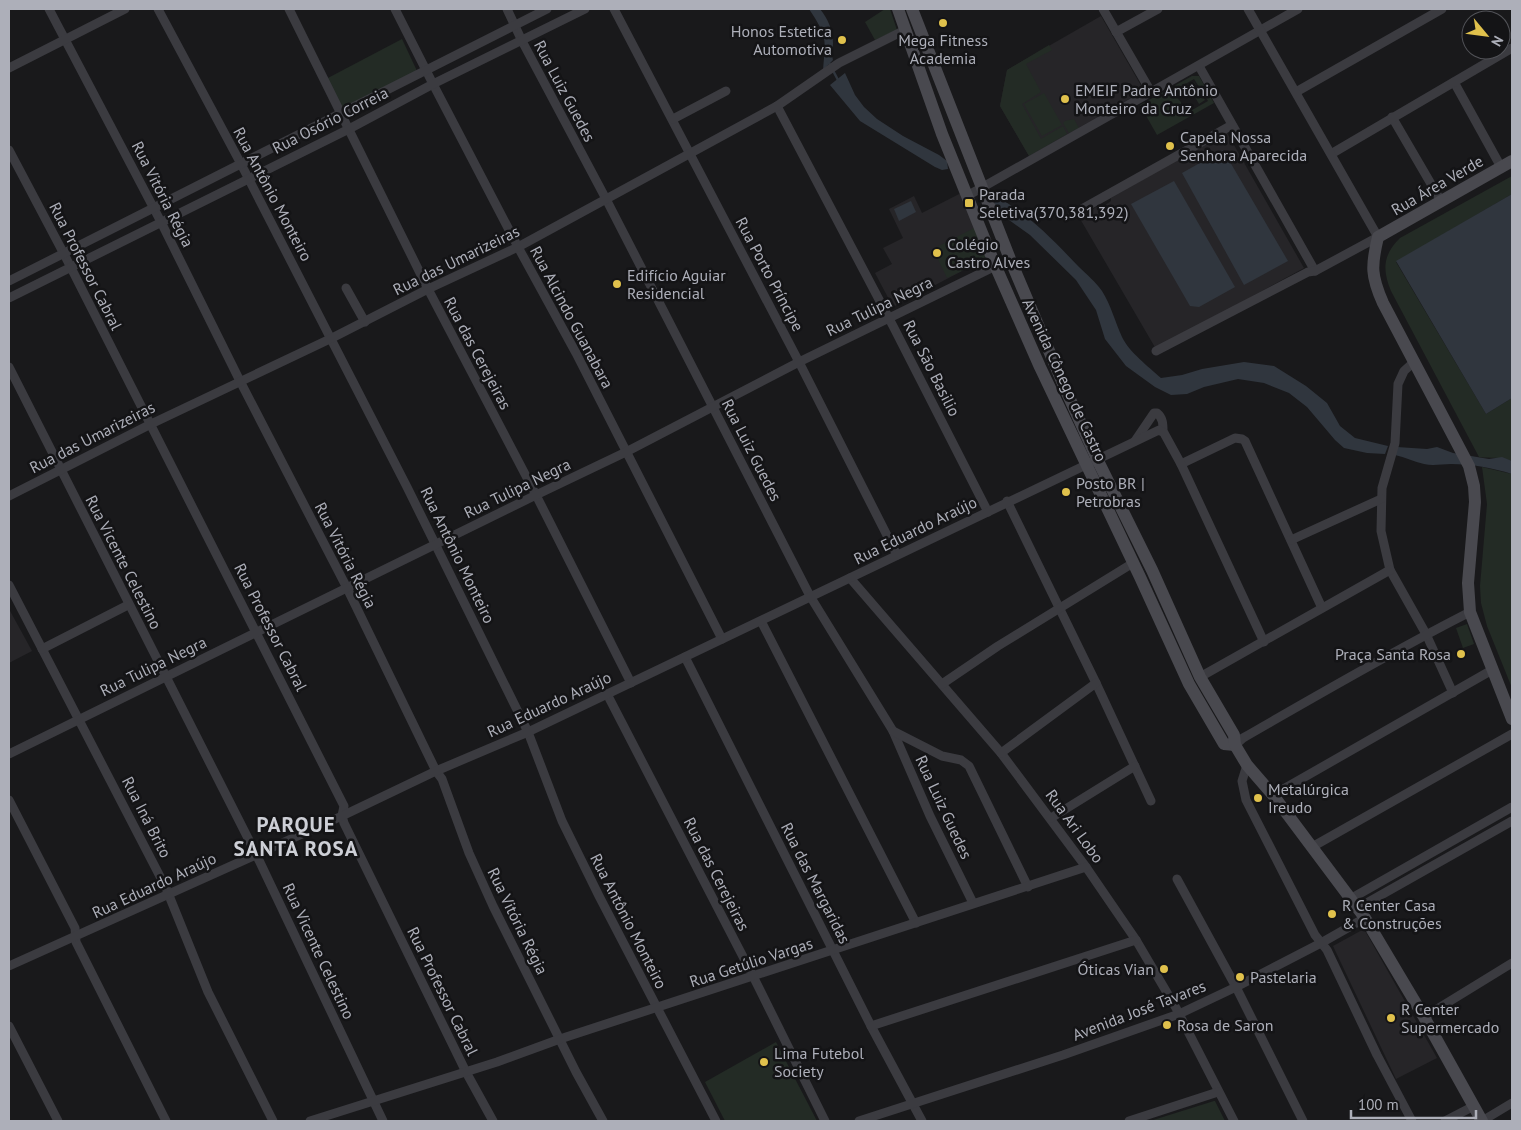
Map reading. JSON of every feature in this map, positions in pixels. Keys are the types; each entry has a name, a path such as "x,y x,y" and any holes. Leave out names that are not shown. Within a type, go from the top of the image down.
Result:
{"main road":[{"name":"Avenida Cônego de Castro","path":"898,9 942,134 995,265 1040,367 1152,570 1200,677 1234,735 1235,745 1247,764 1273,795 1358,908 1424,1017 1482,1121"},
{"name":"Avenida Cônego de Castro","path":"912,9 1010,259 1064,386 1092,462 1133,563 1189,684 1224,744 1235,745"},
{"name":"Rua Área Verde","path":"1378,237 1507,164"},
{"path":"1378,237 1372,266 1376,286 1467,460 1474,486 1475,502 1468,583 1470,612 1512,719"},
{"path":"1140,577 1152,570"},
{"path":"1189,684 1200,677"}],"street":[{"name":"Rua Vitória Régia","path":"49,9 161,222 240,381 347,588 436,771 442,779 477,871 576,1072 603,1121"},
{"path":"9,68 125,9"},
{"name":"Rua Antônio Monteiro","path":"158,9 242,164 332,338 528,732 562,821 716,1121"},
{"name":"Rua das Cerejeiras","path":"289,9 428,289 631,682"},
{"name":"Rua Alcindo Guanabara","path":"395,9 518,247 576,354 722,639"},
{"name":"Rua Luiz Guedes","path":"507,9 810,596 892,730 930,816 973,903"},
{"name":"Rua Osório Correia","path":"9,281 547,9"},
{"name":"Rua Osório Correia","path":"9,298 585,9"},
{"name":"Rua Porto Príncipe","path":"614,9 799,362 897,555"},
{"path":"1103,9 1151,92"},
{"path":"1116,32 1158,9"},
{"path":"1248,9 1378,237"},
{"path":"967,196 1298,9"},
{"path":"1296,92 1442,9"},
{"name":"Rua das Umarizeiras","path":"9,496 151,424 518,247 777,106 839,64 905,30"},
{"path":"1331,154 1512,48"},
{"path":"1199,66 1315,271"},
{"path":"1454,82 1507,164"},
{"path":"673,119 726,92"},
{"name":"Rua São Basilio","path":"777,106 889,318 988,512"},
{"path":"1392,117 1441,201"},
{"path":"1073,214 1232,125"},
{"name":"Rua Professor Cabral","path":"9,150 151,424 344,806 342,816 466,1072 493,1121"},
{"name":"Rua Área Verde","path":"1156,351 1378,237"},
{"name":"Rua Tulipa Negra","path":"9,754 626,452 799,362 1010,259"},
{"path":"346,288 365,322"},
{"path":"1415,361 1404,371 1398,384 1395,443 1382,488 1381,531 1390,570 1426,634 1453,693"},
{"name":"Rua Vicente Celestino","path":"9,367 128,605 256,854 383,1121"},
{"path":"1135,441 1154,413 1157,413 1161,417 1162,431 1181,464 1264,642"},
{"name":"Rua Eduardo Araújo","path":"9,966 169,896 436,771 528,732 988,512 1007,501 1135,441 1162,431"},
{"path":"1181,464 1235,438 1242,439 1247,444 1322,608"},
{"path":"1291,540 1381,499"},
{"path":"1007,501 1151,801"},
{"path":"942,684 998,646 1133,563"},
{"path":"1200,677 1390,570"},
{"name":"Rua Ari Lobo","path":"850,578 1001,753 1086,867 1136,940 1179,1014 1234,1121"},
{"name":"Rua Iná Brito","path":"9,585 169,896 208,992 272,1121"},
{"path":"42,649 128,605"},
{"path":"1235,745 1243,738 1426,634 1470,612"},
{"path":"761,620 916,923"},
{"name":"Rua das Margaridas","path":"686,657 922,1121"},
{"path":"1273,795 1492,670"},
{"path":"1001,753 1096,683"},
{"name":"Rua das Cerejeiras","path":"607,694 753,976 825,1121"},
{"path":"892,730 942,756 961,760 969,766 1028,886"},
{"path":"1312,847 1512,734"},
{"path":"1247,764 1242,781 1246,800 1314,935 1327,950 1377,1055 1412,1121"},
{"path":"1051,818 1135,766"},
{"path":"9,800 74,928 76,942 166,1121"},
{"name":"Avenida José Tavares","path":"859,1121 1063,1055 1179,1014 1236,987 1321,943 1358,908 1512,808"},
{"name":"Avenida José Tavares","path":"1358,908 1512,822"},
{"name":"Rua Getúlio Vargas","path":"310,1121 466,1072 560,1039 657,1009 1086,867"},
{"path":"1177,879 1236,987 1303,1121"},
{"path":"872,1026 1136,940"},
{"path":"1424,1017 1512,962"},
{"path":"9,1026 58,1121"},
{"path":"1129,1121 1218,1092"},
{"path":"1482,1121 1512,1103"},
{"path":"1445,1121 1474,1106"}],"shaded area":[{"path":"809,9 820,9 831,29 833,60 823,70 824,38 819,25"},
{"path":"885,9 890,9 897,30 875,40 865,22"},
{"name":"EMEIF Padre Antônio Monteiro da Cruz","path":"1101,16 1143,89 1142,92 1029,156 1000,106 1007,70"},
{"path":"402,39 417,71 341,110 326,79"},
{"path":"1049,45 1052,50 1026,64 1041,92 1022,104 1041,139 1063,126 1067,134 1029,156 1000,106 1007,70"},
{"path":"845,73 855,95 864,107 877,119 903,136 939,155 947,161 948,169 942,170 935,167 860,121 830,85"},
{"path":"1192,76 1199,76 1214,103 1157,135 1140,105","holes":["1194,79 1208,101 1185,114 1181,107 1181,102 1174,95 1186,94 1184,91 1175,90"]},
{"path":"1194,82 1205,100 1199,104 1188,85"},
{"path":"1044,93 1062,125 1042,136 1024,104"},
{"path":"1074,119 1079,128 1069,133 1063,123"},
{"path":"1226,131 1304,268 1156,349 1079,217 1098,206 1101,208 1111,201 1111,198"},
{"path":"1223,150 1288,261 1244,285 1182,173"},
{"path":"1512,176 1512,194 1396,262 1486,414 1512,398 1512,461 1479,457 1391,291 1385,269 1387,256 1400,238"},
{"path":"1174,181 1235,287 1199,307 1190,306 1131,204"},
{"name":"Colégio Castro Alves","path":"963,192 989,257 893,307 875,273 892,264 883,248 903,238 889,209 914,196 922,213"},
{"path":"991,194 1016,209 1038,226 1097,284 1108,302 1125,343 1161,378 1244,362 1274,366 1306,386 1327,403 1340,426 1355,438 1388,446 1385,454 1367,453 1344,448 1307,407 1289,393 1264,383 1238,379 1204,387 1187,394 1171,395 1155,387 1126,366 1105,339 1096,310 1076,280 1030,235 998,212"},
{"path":"1512,194 1512,398 1486,414 1396,261"},
{"path":"911,201 916,212 899,221 894,209"},
{"path":"974,228 989,258 947,278 933,249"},
{"path":"1397,447 1427,449 1437,447 1453,453 1489,459 1502,457 1512,461 1512,474 1490,468 1459,464 1424,464 1395,455"},
{"path":"1482,467 1512,474 1512,688 1487,626 1481,603 1480,586 1487,504"},
{"path":"9,609 32,651 9,663"},
{"path":"1467,624 1474,644 1463,648 1456,628"},
{"name":"R Center Supermercado","path":"1364,929 1437,1058 1396,1079 1333,946"},
{"name":"Lima Futebol Society","path":"776,1042 817,1121 725,1121 705,1082"},
{"path":"1214,1101 1225,1121 1150,1121"}],"waterway":[{"path":"828,61 838,80"}],"place":[{"name":"Mega Fitness Academia","path":"943,23"},
{"name":"Honos Estetica Automotiva","path":"842,40"},
{"name":"EMEIF Padre Antônio Monteiro da Cruz","path":"1065,99"},
{"name":"Capela Nossa Senhora Aparecida","path":"1170,146"},
{"name":"Parada Seletiva(370,381,392)","path":"969,203"},
{"name":"Colégio Castro Alves","path":"937,253"},
{"name":"Edifício Aguiar Residencial","path":"617,284"},
{"name":"Posto BR | Petrobras","path":"1066,492"},
{"name":"Praça Santa Rosa","path":"1461,654"},
{"name":"Metalúrgica Ireudo","path":"1258,798"},
{"name":"R Center Casa & Construções","path":"1332,914"},
{"name":"Óticas Vian","path":"1164,969"},
{"name":"Pastelaria","path":"1240,977"},
{"name":"R Center Supermercado","path":"1391,1018"},
{"name":"Rosa de Saron","path":"1167,1025"},
{"name":"Lima Futebol Society","path":"764,1062"}],"district":[{"name":"PARQUE SANTA ROSA","path":"296,837"}]}
